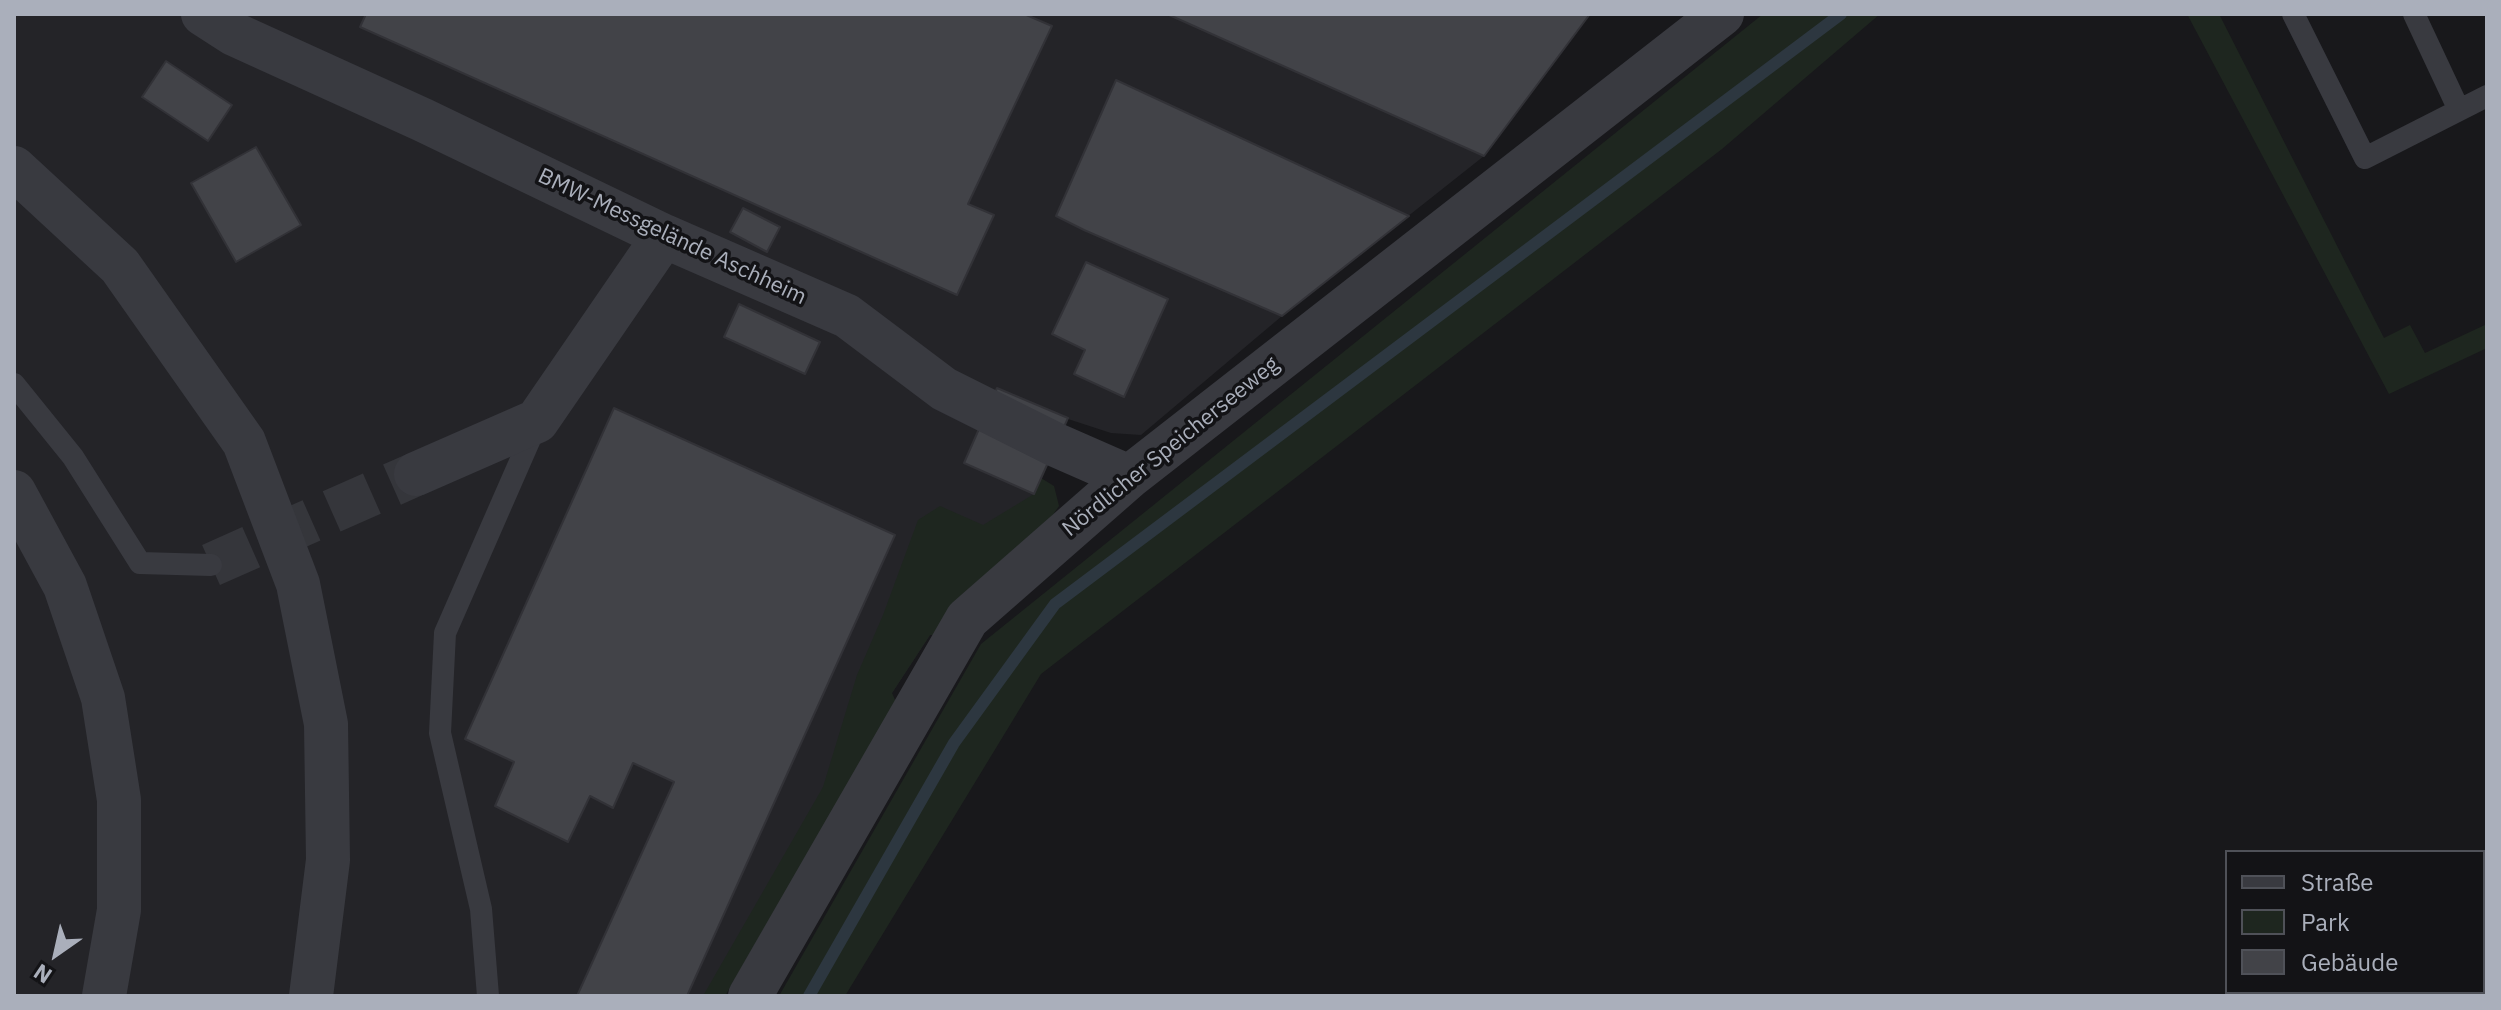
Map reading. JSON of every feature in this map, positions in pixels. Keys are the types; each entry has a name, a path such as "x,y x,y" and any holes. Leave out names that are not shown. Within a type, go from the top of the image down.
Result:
{"street":[{"name":"BMW-Messgelände Aschheim","path":"203,14 234,34 423,120 664,236 847,316 944,389 1056,445 1129,477"},
{"name":"Nördlicher Speicherseeweg","path":"750,996 967,619 1129,477 1722,14"},
{"path":"14,168 120,266 244,442 298,584 326,724 328,860 311,996"},
{"path":"416,474 537,421 664,236"},
{"path":"14,492 65,586 103,698 119,800 119,910 104,996"}],"lane":[{"path":"2293,14 2365,158 2487,96"},
{"path":"2414,14 2459,110"},
{"path":"14,384 73,457 140,563 211,565"},
{"path":"488,996 481,909 440,733 445,633 537,421"}],"shaded area":[{"path":"14,14 1590,14 1484,156 1282,316 1141,435 1111,433 1068,419 1034,494 1052,510 930,635 892,693 718,996 14,996"}],"green space":[{"path":"1763,14 1880,14 1722,149 1041,674 845,996 779,996 981,644"},
{"path":"2187,14 2219,14 2384,338 2410,325 2425,353 2487,324 2487,348 2389,394"},
{"path":"1041,478 1054,486 1059,506 1035,541 937,635 930,635 892,693 896,702 725,996 703,996 823,787 857,675 918,520 940,506 983,525 1034,494"}],"building":[{"path":"366,14 1024,14 1052,26 968,204 994,215 957,295 360,27"},
{"path":"1167,14 1590,14 1484,156"},
{"path":"166,61 232,105 208,141 142,97"},
{"path":"1116,80 1409,216 1282,316 1084,230 1056,216"},
{"path":"256,147 301,225 236,262 191,183"},
{"path":"743,208 780,227 767,252 730,232"},
{"path":"1086,262 1168,299 1124,397 1074,374 1085,350 1052,334"},
{"path":"739,304 820,342 805,374 724,337"},
{"path":"997,388 1068,418 1034,494 964,463"},
{"path":"614,408 895,535 687,996 577,996 674,782 633,763 613,808 590,796 568,842 495,806 514,762 465,739"}],"waterway":[{"path":"809,996 954,743 1055,604 1841,14"}],"tunnel":[{"path":"211,565 416,474"}]}
